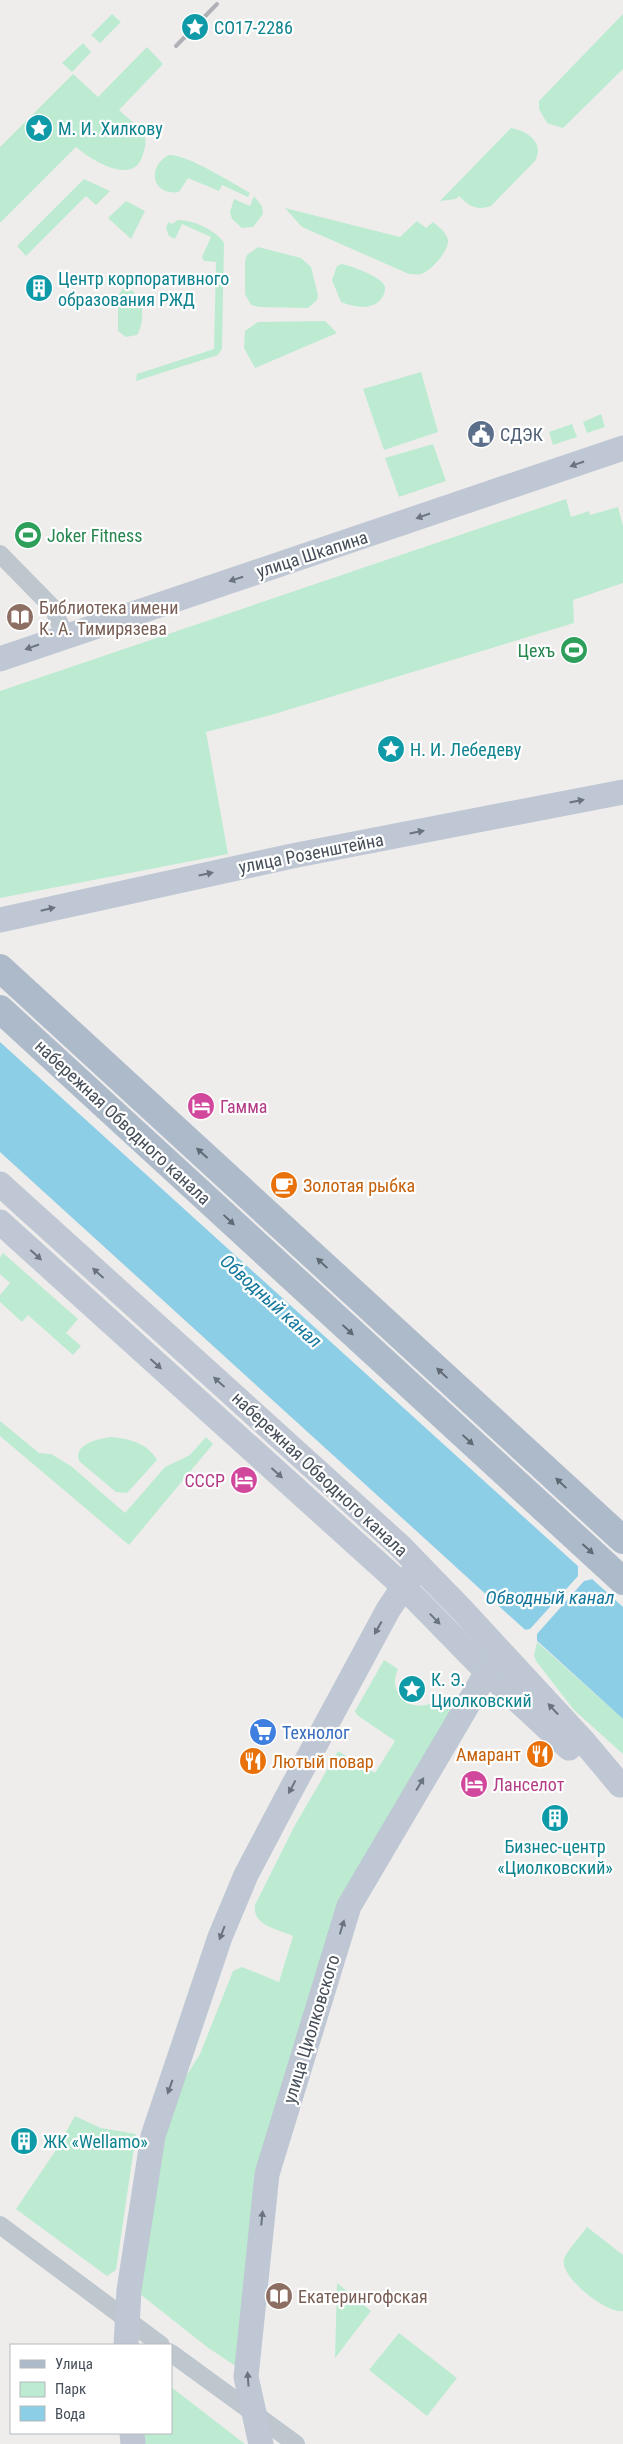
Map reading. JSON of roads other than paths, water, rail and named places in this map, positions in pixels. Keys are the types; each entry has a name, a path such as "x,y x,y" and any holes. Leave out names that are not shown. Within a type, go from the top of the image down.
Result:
{"main road":[{"name":"набережная Обводного канала","path":"0,968 623,1540"},
{"name":"набережная Обводного канала","path":"0,1008 623,1580"}],"street":[{"name":"улица Шкапина","path":"0,659 623,448"},
{"path":"0,554 53,608 65,636"},
{"name":"улица Розенштейна","path":"0,920 284,858 623,792"},
{"name":"набережная Обводного канала","path":"0,1184 321,1474 418,1565 494,1664 576,1754 622,1786"},
{"name":"набережная Обводного канала","path":"0,1222 403,1586 494,1664"},
{"path":"126,2344 130,2290 154,2136 220,1937 246,1875 344,1690 403,1586 418,1565"},
{"name":"улица Циолковского","path":"261,2444 246,2377 267,2174 349,1906 494,1664"},
{"path":"0,2225 159,2344"},
{"path":"172,2354 296,2444"}],"water":[{"name":"Обводный канал","path":"0,1042 623,1607 623,1719 0,1152"}],"railway":[{"path":"176,46 217,4"}],"place":[{"name":"СО17-2286","path":"195,27"},
{"name":"М. И. Хилкову","path":"39,128"},
{"name":"Центр корпоративного образования РЖД","path":"39,288"},
{"name":"СДЭК","path":"481,434"},
{"name":"Joker Fitness","path":"28,535"},
{"name":"Библиотека имени К. А. Тимирязева","path":"20,617"},
{"name":"Цехъ","path":"574,650"},
{"name":"Н. И. Лебедеву","path":"391,749"},
{"name":"Гамма","path":"201,1106"},
{"name":"Золотая рыбка","path":"284,1185"},
{"name":"СССР","path":"244,1480"},
{"name":"К. Э. Циолковский","path":"412,1689"},
{"name":"Технолог","path":"263,1732"},
{"name":"Амарант","path":"540,1754"},
{"name":"Лютый повар","path":"253,1761"},
{"name":"Ланселот","path":"474,1784"},
{"name":"Бизнес-центр «Циолковский»","path":"555,1818"},
{"name":"ЖК «Wellamo»","path":"24,2141"},
{"name":"Екатерингофская","path":"279,2296"}]}
